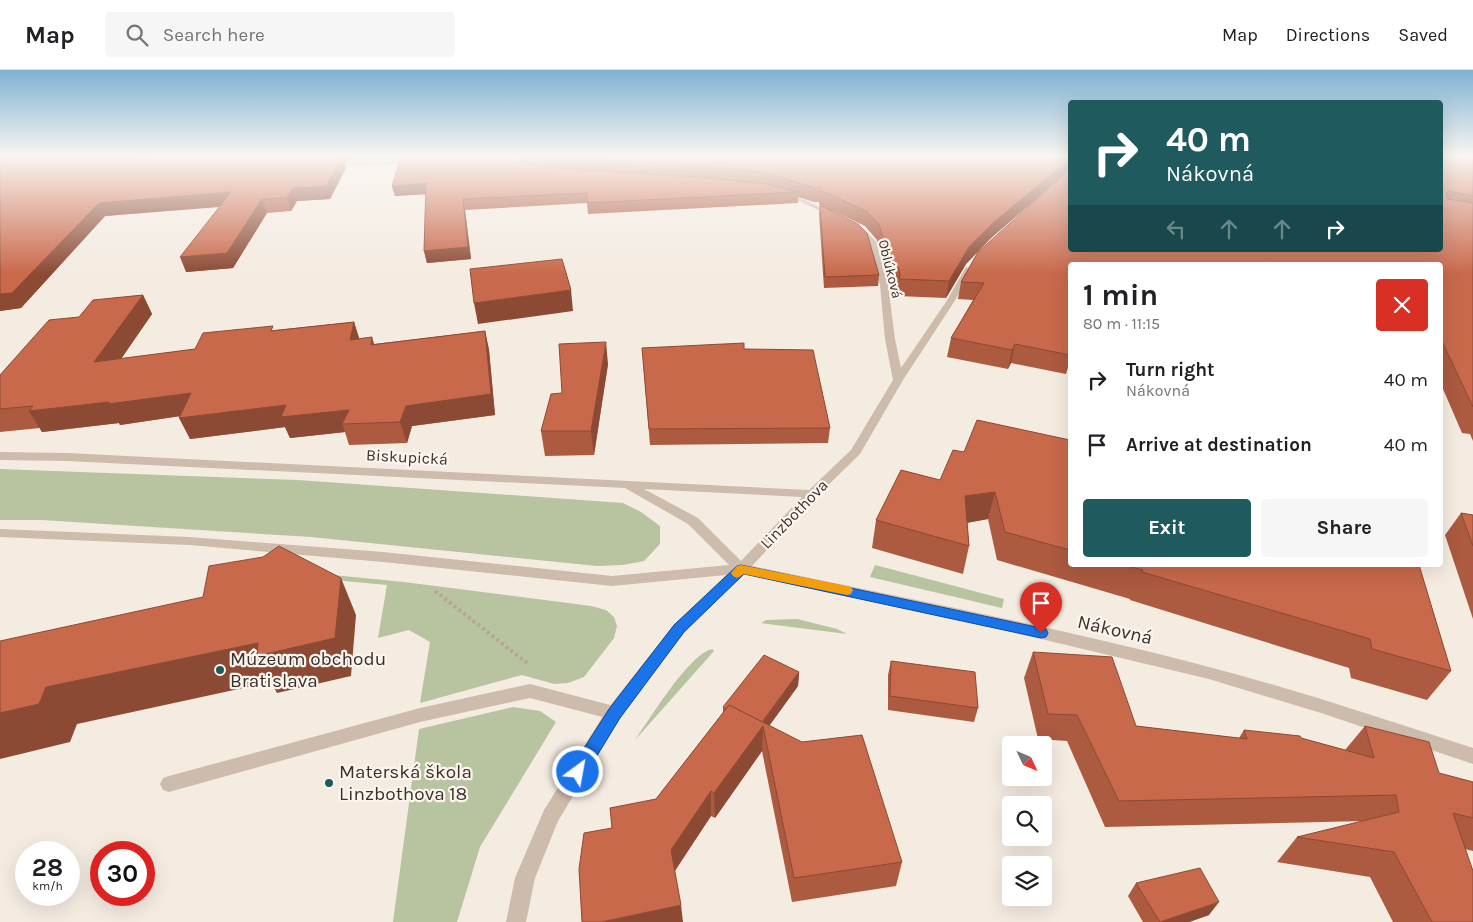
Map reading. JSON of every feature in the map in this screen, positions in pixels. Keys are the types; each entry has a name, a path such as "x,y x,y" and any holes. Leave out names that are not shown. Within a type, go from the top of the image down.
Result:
{"street":[{"name":"Oblúková","path":"782,195 803,201 847,222 861,230 872,241 884,285 890,340 898,380"},
{"name":"Linzbothova","path":"516,922 525,878 551,816 614,713 679,629 856,452 898,380 976,260"},
{"name":"Biskupická","path":"0,456 67,457 812,494"},
{"path":"628,485 693,521 741,569"},
{"path":"0,533 189,541 383,557 612,581 741,569"},
{"name":"Nákovná","path":"741,569 1003,624 1209,673 1321,706 1473,756"},
{"path":"169,784 420,716 530,692 614,713"}],"path":[{"path":"428,586 533,668"}],"green space":[{"path":"0,469 298,480 623,503 641,512 660,526 660,544 644,561 623,565 597,566 311,537 41,520 0,520"},
{"path":"875,565 1004,599 1002,608 870,577"},
{"path":"282,570 404,582 591,606 606,610 614,617 617,626 614,638 584,677 568,683 554,684 522,675 420,703 430,642 409,630 378,638 387,585 280,575"},
{"path":"797,619 837,629 847,634 761,623 766,620"},
{"path":"712,649 714,651 635,740 681,674 703,653"},
{"path":"513,707 540,711 556,722 480,847 457,922 393,922 419,729"}],"building":[{"path":"0,195 198,195 99,203 12,293 0,294"},
{"path":"229,195 289,195 287,198 262,199 227,253 180,257"},
{"path":"426,195 551,195 463,199 468,247 424,251"},
{"path":"587,195 745,195 587,203"},
{"path":"830,195 1027,195 994,222 969,247 949,281 900,279 899,268 892,268 879,224 866,211"},
{"path":"1041,195 1068,195 1068,252 1443,252 1443,195 1447,195 1448,199 1473,203 1473,407 1443,343 1443,262 1068,262 1068,355 1015,344 1012,350 951,338 984,283 961,282 978,252"},
{"path":"820,205 858,224 867,233 879,275 825,277"},
{"path":"562,259 571,290 474,303 470,269"},
{"path":"143,295 94,362 195,349 203,333 273,326 271,331 354,322 350,340 372,337 371,345 485,331 491,394 406,406 400,422 342,424 349,410 281,417 286,405 179,418 191,393 108,404 109,402 29,411 33,406 0,409 0,375 49,320 79,317 93,300"},
{"path":"606,342 591,431 541,431 551,394 562,393 559,344"},
{"path":"744,343 744,349 813,350 830,428 649,429 642,348"},
{"path":"977,420 1068,440 1068,549 1005,532 995,492 965,496 969,546 876,520 901,470 940,480 953,450 964,452"},
{"path":"1461,513 1473,515 1473,546"},
{"path":"279,546 341,578 335,638 257,656 258,643 46,687 39,704 0,713 0,641 203,597 209,566 263,557"},
{"path":"1132,567 1420,567 1451,671 1372,649 1370,639 1142,572 1143,570"},
{"path":"1033,652 1112,657 1136,726 1247,739 1244,730 1300,736 1301,738 1374,758 1365,726 1429,742 1439,773 1473,782 1473,818 1453,813 1473,871 1473,922 1432,922 1394,852 1297,837 1399,812 1396,795 1119,801 1077,715 1048,714"},
{"path":"764,655 799,672 762,722 729,705 726,709 723,707"},
{"path":"891,661 975,672 978,708 890,696"},
{"path":"729,705 802,742 862,735 902,862 794,878 763,726 714,793 711,791 671,850 681,905 601,922 582,922 579,869 584,833 612,828 610,808 656,799"},
{"path":"1200,868 1219,902 1160,922 1136,883"}],"slow traffic":[{"path":"737,573 741,569 847,590"}],"place":[{"name":"Múzeum obchodu Bratislava","path":"220,670"},
{"name":"Materská škola Linzbothova 18","path":"329,783"}],"route":[{"path":"578,772 614,713 679,629 741,569 1041,633"}]}
